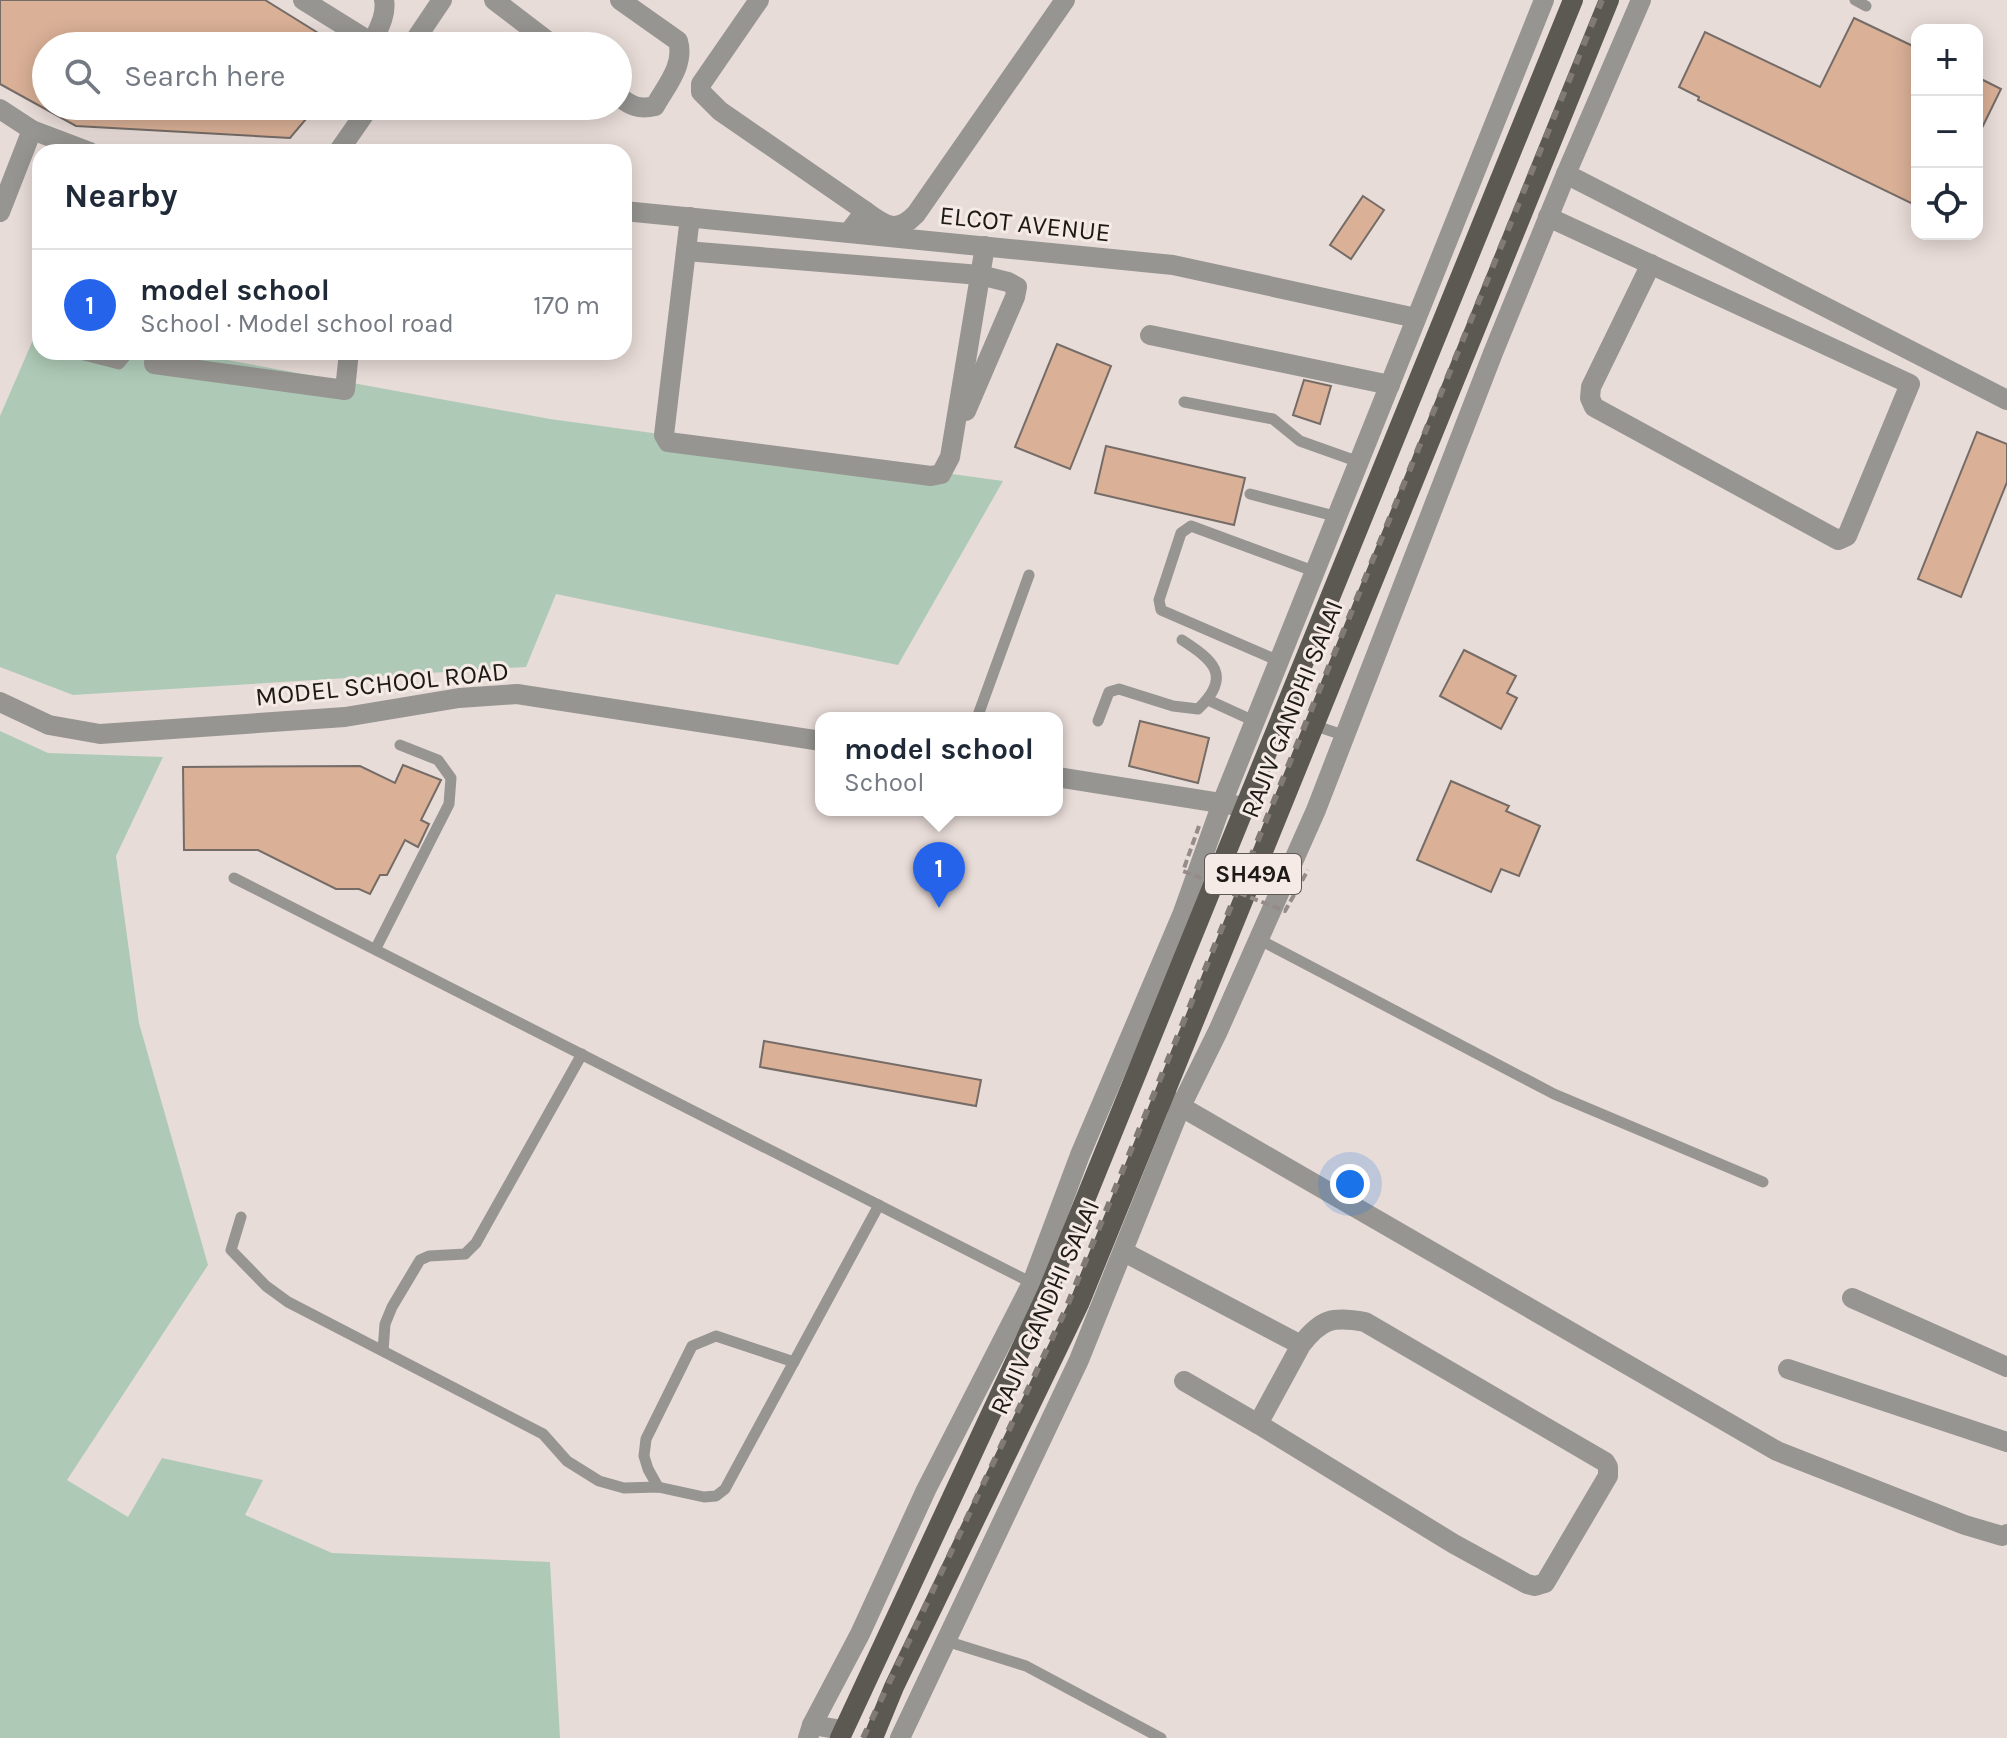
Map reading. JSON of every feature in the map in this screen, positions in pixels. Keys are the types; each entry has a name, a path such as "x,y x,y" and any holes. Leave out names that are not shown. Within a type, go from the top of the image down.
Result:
{"main road":[{"name":"RAJIV GANDHI SALAI","path":"842,1734 1040,1287 1246,807 1573,0"},
{"name":"RAJIV GANDHI SALAI","path":"873,1736 1172,1102 1313,725 1609,0"},
{"path":"1400,428 1406,433 1429,439"},
{"path":"1384,467 1404,470 1413,477"}],"street":[{"path":"303,0 353,32"},
{"path":"378,32 384,0"},
{"path":"420,32 442,0"},
{"path":"494,0 536,32"},
{"path":"620,0 678,41 681,51 680,62 655,106 643,109 632,106"},
{"path":"759,0 701,84 701,92 720,111 887,225 906,224 1065,0"},
{"path":"842,1734 810,1731 860,1634 926,1490 1040,1287 1080,1155 1182,915 1254,721 1544,0"},
{"path":"873,1736 899,1738 1079,1360 1124,1252 1172,1102 1218,1031 1346,736 1548,217 1641,0"},
{"path":"1574,84 1599,94"},
{"path":"0,109 32,130 69,144"},
{"path":"344,144 360,120"},
{"path":"0,212 32,130"},
{"path":"1566,174 2007,400"},
{"path":"849,232 865,211"},
{"name":"ELCOT AVENUE","path":"632,212 1173,265 1416,318"},
{"path":"690,217 664,435 668,442 931,476 941,474 950,457 985,246"},
{"path":"1548,217 1910,384"},
{"path":"686,251 980,275 1017,287 953,438"},
{"path":"1651,264 1591,387 1590,398 1594,407 1838,540 1847,536 1851,527 1920,355"},
{"path":"1150,335 1390,385"},
{"path":"154,360 154,364 345,390 348,360"},
{"name":"MODEL SCHOOL ROAD","path":"0,702 49,725 100,734 345,717 459,698 517,694 815,740"},
{"path":"1063,778 1246,807"},
{"path":"1172,1102 1777,1451 1965,1525 2002,1536 2007,1534"},
{"path":"1124,1252 1301,1345"},
{"path":"1852,1298 2007,1367"},
{"path":"1184,1381 1454,1544 1535,1586 1550,1578 1609,1471 1605,1462 1365,1322 1347,1319 1328,1320 1316,1326 1301,1345 1258,1424"},
{"path":"1788,1369 2007,1442"}],"lane":[{"path":"1855,0 1866,6"},
{"path":"103,360 119,364 122,360"},
{"path":"1184,402 1273,419 1300,441 1359,462"},
{"path":"1250,494 1338,517"},
{"path":"1279,661 1161,610 1159,600 1181,533 1191,526 1316,572"},
{"path":"979,712 1029,575"},
{"path":"1098,721 1109,692 1119,689 1173,706 1198,709 1208,700 1215,683 1216,668 1208,657 1182,640"},
{"path":"1208,700 1254,721"},
{"path":"1313,725 1346,736"},
{"path":"376,948 449,804 451,778 438,760 400,745"},
{"path":"234,878 1040,1287"},
{"path":"1258,939 1554,1094 1763,1182"},
{"path":"383,1351 385,1324 420,1260 429,1256 465,1254 476,1243 582,1054"},
{"path":"241,1217 231,1250 266,1286 288,1302 543,1434 567,1461 599,1481 624,1488 658,1487 704,1497 716,1496 725,1489 879,1205"},
{"path":"658,1487 644,1456 646,1439 692,1346 716,1336 794,1362"},
{"path":"946,1641 1026,1666 1161,1738"}],"path":[{"path":"1199,826 1183,871 1285,911 1308,870"}],"green space":[{"path":"32,342 32,360 227,360 550,419 1003,481 898,665 556,594 526,667 73,695 0,667 0,416"},
{"path":"0,731 48,753 163,757 116,856 139,1023 208,1265 67,1480 128,1517 162,1458 263,1480 245,1515 332,1553 550,1562 560,1738 0,1738"}],"building":[{"path":"0,0 265,0 316,32 32,32 32,102 0,84"},
{"path":"1854,18 1911,45 1911,203 1698,100 1699,97 1679,87 1705,32 1820,87"},
{"path":"1983,80 2001,89 1983,126"},
{"path":"65,120 305,120 290,138 76,126"},
{"path":"1363,196 1384,210 1351,259 1330,245"},
{"path":"1057,344 1111,366 1070,469 1015,447"},
{"path":"1304,380 1331,386 1320,424 1293,415"},
{"path":"1977,432 2007,444 2007,482 1961,597 1918,579"},
{"path":"1106,446 1245,478 1234,525 1095,493"},
{"path":"1464,650 1516,676 1507,693 1517,698 1501,729 1440,696"},
{"path":"1140,721 1209,738 1198,783 1129,766"},
{"path":"403,765 441,780 421,820 429,824 418,847 405,840 387,875 380,875 370,894 359,889 336,889 258,850 184,850 183,767 360,766 395,783"},
{"path":"1451,781 1509,806 1506,811 1540,826 1519,876 1501,869 1491,892 1417,860"},
{"path":"764,1041 981,1080 976,1106 760,1067"}],"railway":[{"path":"863,1738 1065,1311 1602,0"}],"place":[{"name":"model school","path":"939,908"}]}
